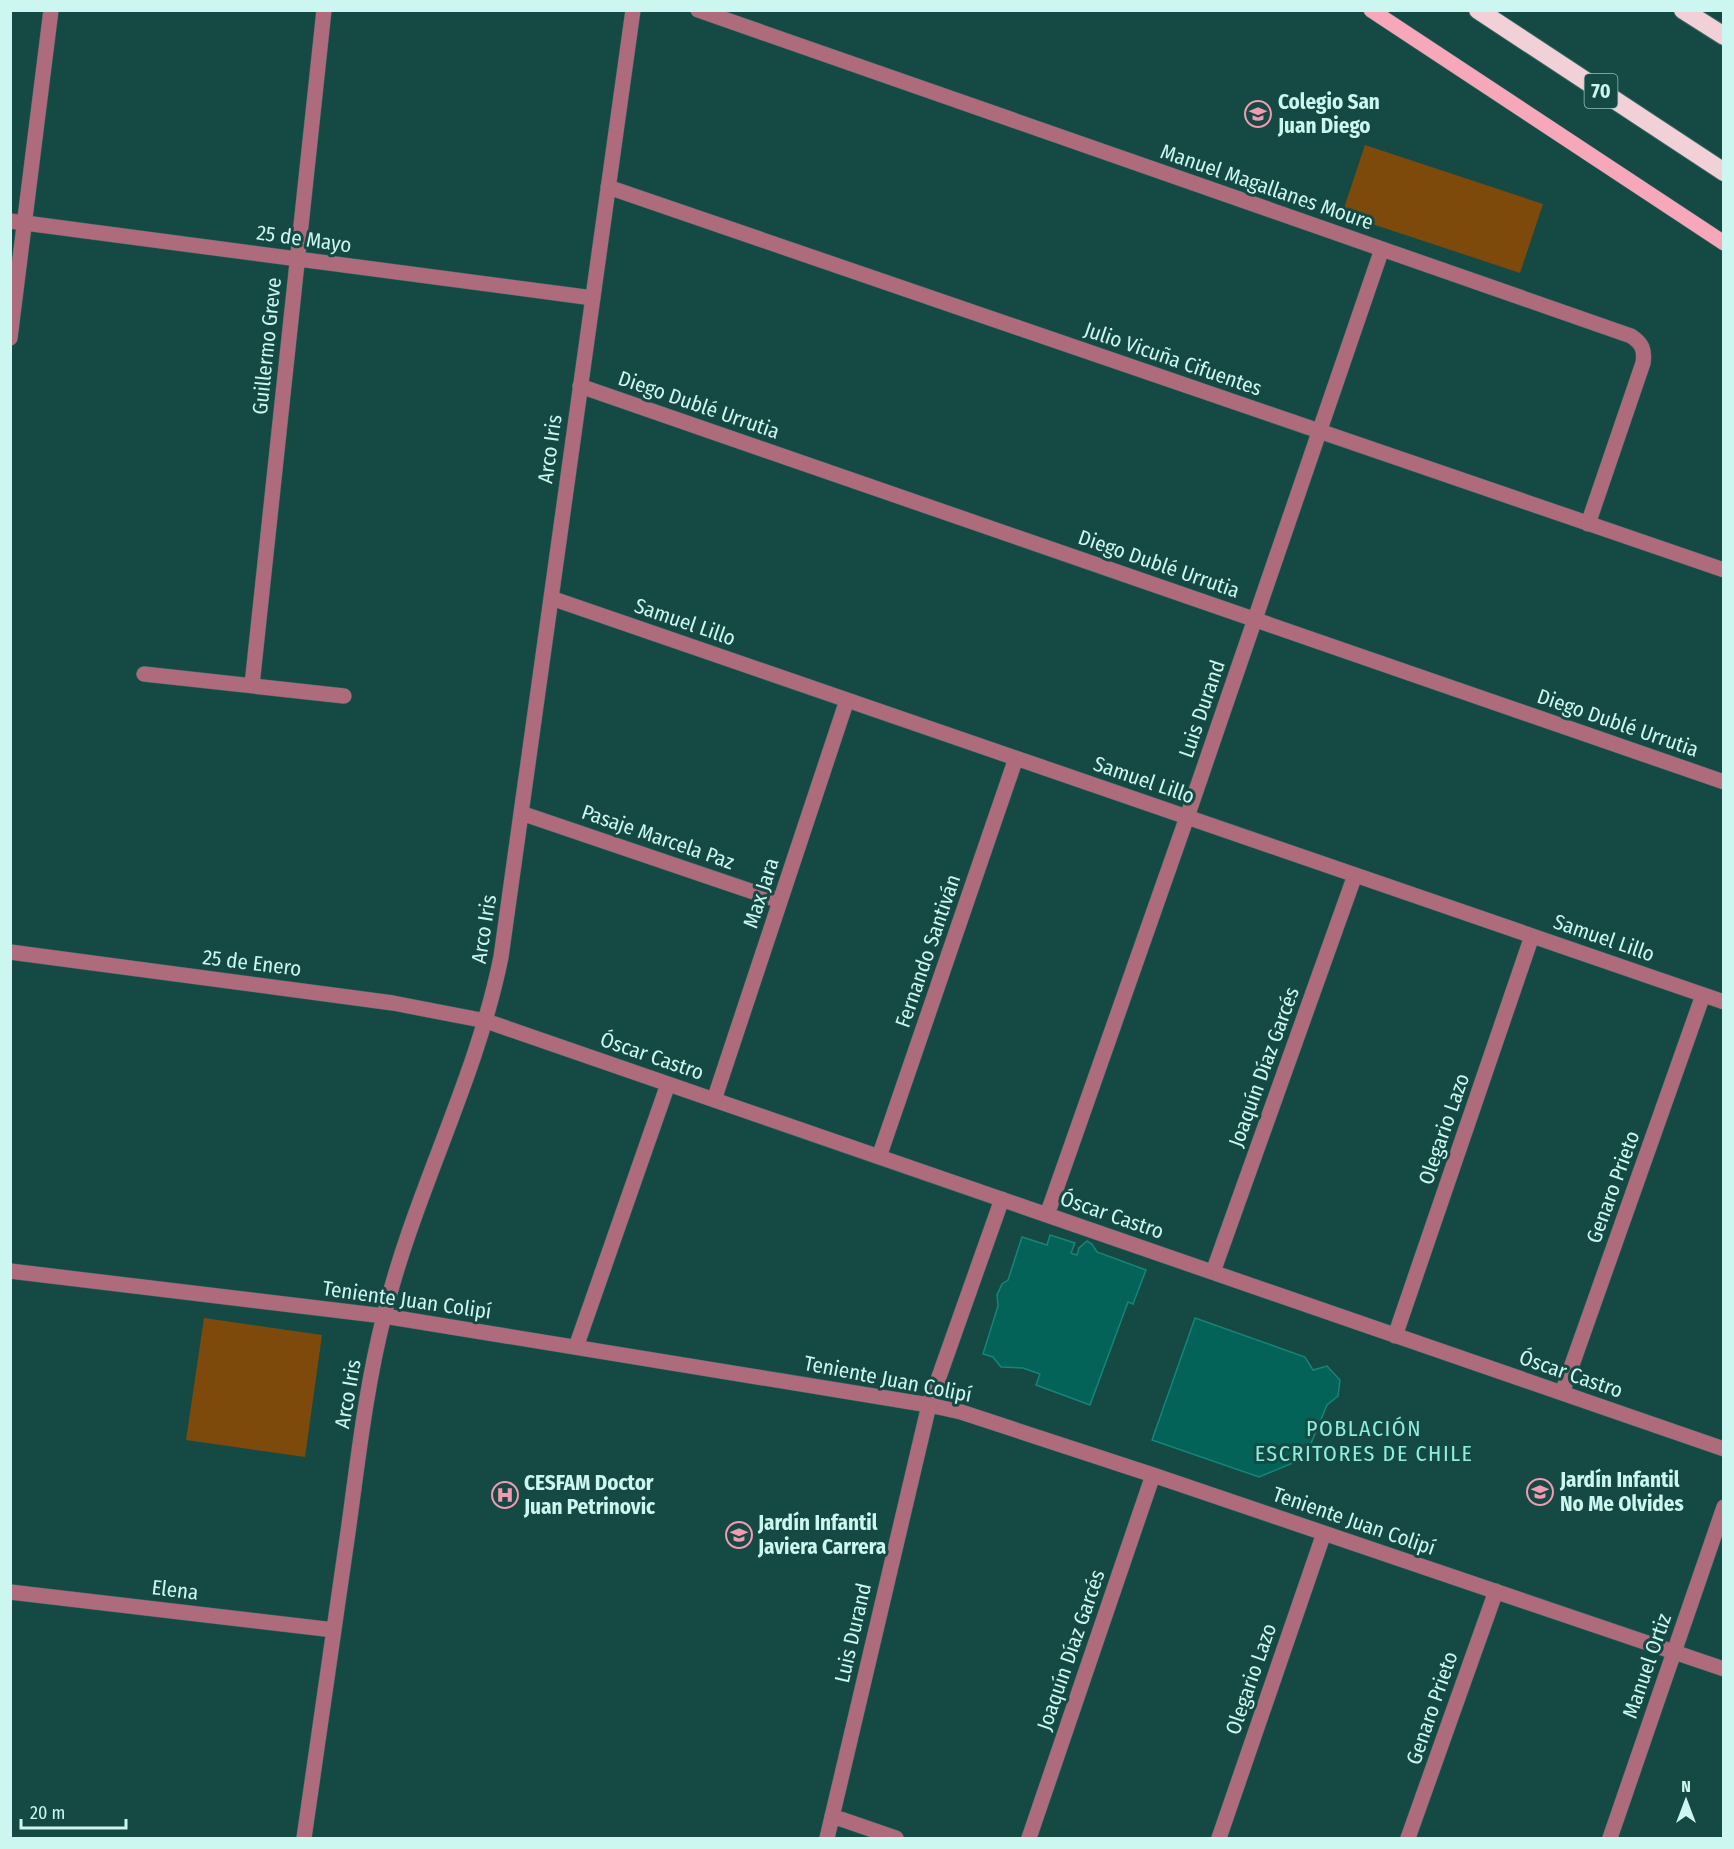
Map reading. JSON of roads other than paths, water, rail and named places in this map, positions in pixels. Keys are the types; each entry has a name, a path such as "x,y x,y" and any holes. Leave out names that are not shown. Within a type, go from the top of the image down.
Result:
{"highway":[{"name":"70","path":"1478,10 1724,172"},
{"path":"1683,10 1724,36"}],"main road":[{"path":"1371,10 1724,243"}],"street":[{"path":"10,338 18,222 51,10"},
{"name":"Guillermo Greve","path":"252,685 324,10"},
{"name":"Arco Iris","path":"304,1839 358,1458 384,1316 405,1244 474,1058 486,1021 501,957 633,10"},
{"name":"Manuel Magallanes Moure","path":"698,10 1631,336 1642,346 1643,363 1588,524"},
{"name":"Julio Vicuña Cifuentes","path":"608,187 1724,570"},
{"name":"25 de Mayo","path":"18,222 593,298"},
{"name":"Luis Durand","path":"1047,1215 1187,817 1382,249"},
{"name":"Diego Dublé Urrutia","path":"580,386 1724,782"},
{"name":"Samuel Lillo","path":"551,598 1724,1002"},
{"path":"144,674 344,696"},
{"name":"Max Jara","path":"714,1100 848,700"},
{"name":"Fernando Santiván","path":"879,1157 1016,758"},
{"name":"Pasaje Marcela Paz","path":"521,813 780,901"},
{"name":"Joaquín Díaz Garcés","path":"1213,1272 1355,875"},
{"name":"Olegario Lazo","path":"1395,1336 1532,936"},
{"name":"25 de Enero","path":"10,952 393,1003 486,1021"},
{"name":"Genaro Prieto","path":"1562,1393 1703,995"},
{"name":"Óscar Castro","path":"486,1021 1724,1449"},
{"path":"576,1347 668,1084"},
{"name":"Luis Durand","path":"826,1839 928,1405 1002,1199"},
{"name":"Teniente Juan Colipí","path":"10,1271 384,1316 928,1405 990,1421 1154,1475 1724,1669"},
{"name":"Joaquín Díaz Garcés","path":"1029,1839 1154,1475"},
{"name":"Manuel Ortiz","path":"1610,1839 1724,1507"},
{"name":"Olegario Lazo","path":"1219,1839 1324,1533"},
{"name":"Genaro Prieto","path":"1408,1839 1496,1591"},
{"name":"Elena","path":"10,1592 334,1630"},
{"path":"832,1816 896,1839"}],"place":[{"name":"Colegio San Juan Diego","path":"1258,114"},
{"name":"Jardín Infantil No Me Olvides","path":"1540,1492"},
{"name":"CESFAM Doctor Juan Petrinovic","path":"505,1495"},
{"name":"Jardín Infantil Javiera Carrera","path":"739,1535"}],"district":[{"name":"POBLACIÓN ESCRITORES DE CHILE","path":"1364,1440"}]}
